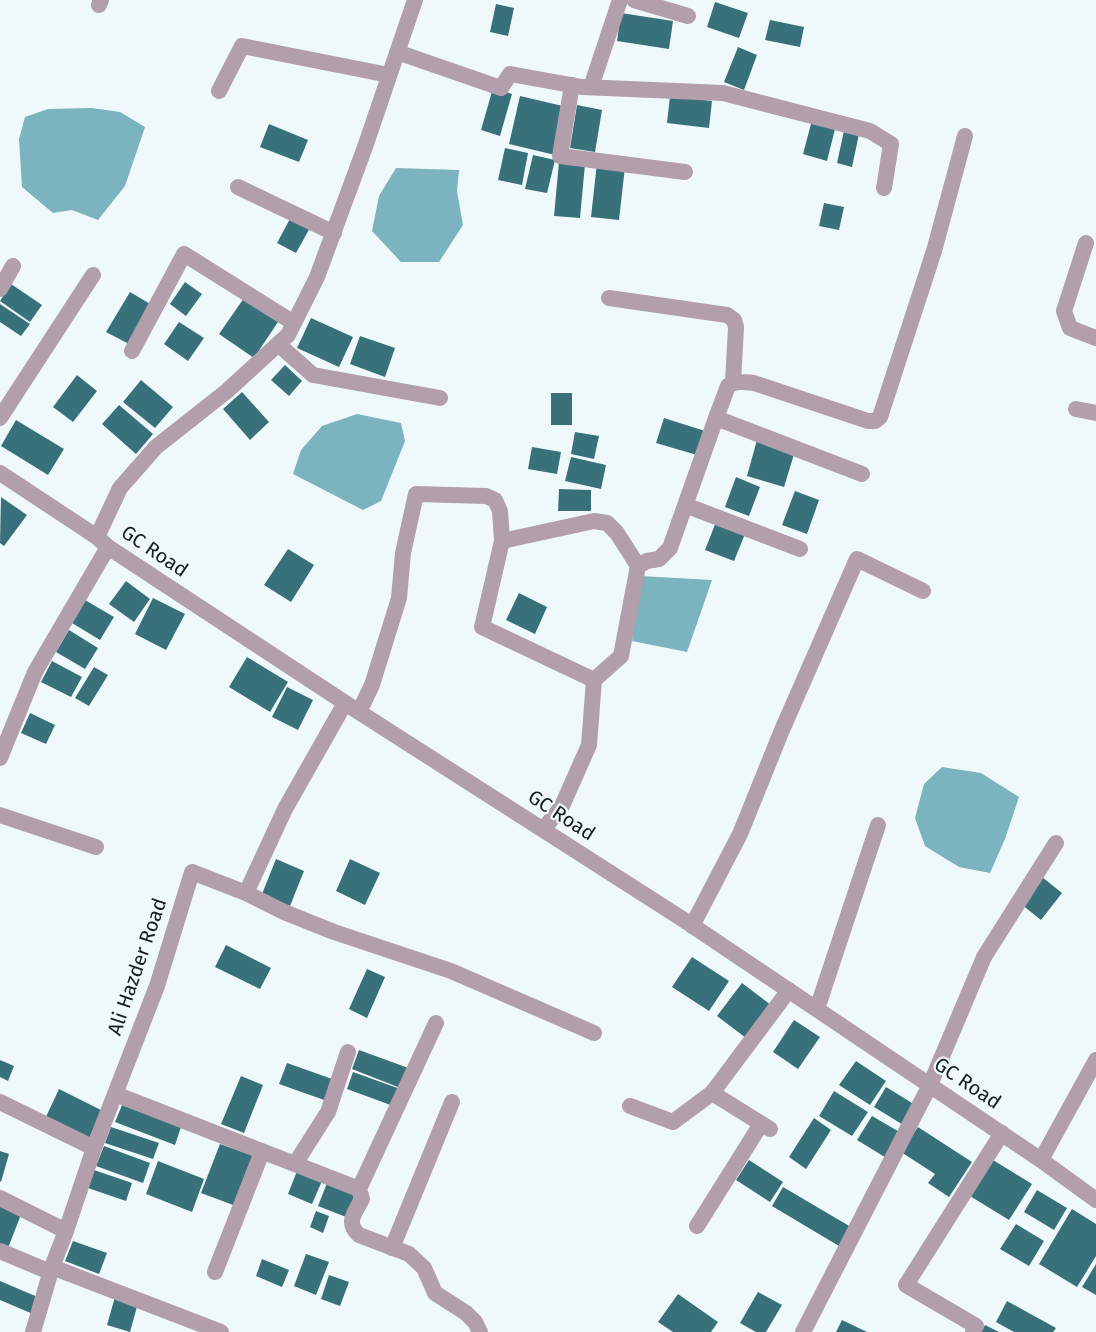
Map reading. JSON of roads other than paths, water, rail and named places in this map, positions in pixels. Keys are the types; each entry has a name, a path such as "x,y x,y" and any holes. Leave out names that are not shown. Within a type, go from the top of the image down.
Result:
{"street":[{"path":"0,758 35,672 102,542 120,488 156,447 227,391 288,335 317,277 334,233 415,0"},
{"path":"591,87 620,0"},
{"path":"633,0 663,4 688,16"},
{"path":"219,91 242,46 389,75"},
{"path":"397,52 501,88 510,74 591,87 723,93 870,131 891,144 884,189"},
{"path":"572,85 560,156 685,172"},
{"path":"639,566 647,561 659,559 670,548 728,386 739,382 754,383 868,421 875,421 880,417 934,251 965,136"},
{"path":"238,187 334,233"},
{"path":"1086,243 1064,311 1070,328 1096,338"},
{"path":"132,351 184,254 294,323"},
{"path":"0,289 13,266"},
{"path":"0,418 93,275"},
{"path":"609,298 727,315 734,320 736,327 733,383"},
{"path":"278,344 313,375 440,398"},
{"path":"1076,409 1096,413"},
{"path":"716,417 862,474"},
{"name":"GC Road","path":"0,473 352,707 789,990 1002,1133 1096,1200"},
{"path":"594,680 482,627 502,541 500,512 495,500 486,496 416,494 403,553 399,598 372,685 352,707 285,808 246,893 334,932 451,971 594,1033"},
{"path":"685,505 800,549"},
{"path":"502,541 594,521 607,523 617,533 639,566 621,656 594,680 589,745 562,806 543,830"},
{"path":"692,926 740,834 782,730 857,559 923,591"},
{"path":"0,815 96,848"},
{"path":"817,1009 878,825"},
{"path":"803,1332 930,1085 984,957 1056,843"},
{"name":"Ali Hazder Road","path":"33,1332 51,1270 94,1149 158,986 192,872 246,893"},
{"path":"630,1106 673,1122 712,1093 789,990"},
{"path":"436,1023 359,1189 362,1199 351,1221 353,1229 359,1235 409,1254 424,1268 435,1293 466,1313 475,1322 480,1332"},
{"path":"295,1164 328,1112 348,1052"},
{"path":"1041,1160 1096,1060"},
{"path":"697,1226 766,1127 712,1093"},
{"path":"115,1094 359,1189"},
{"path":"0,1102 94,1149"},
{"path":"393,1248 452,1102"},
{"path":"973,1332 976,1326 906,1285 1002,1133"},
{"path":"216,1272 262,1152"},
{"path":"0,1198 66,1231"},
{"path":"0,1251 221,1332"}],"water":[{"path":"92,108 120,112 145,127 125,186 98,220 72,210 53,213 22,187 19,139 25,117 48,109"},
{"path":"396,168 459,170 457,191 463,225 439,262 401,262 372,231 379,196"},
{"path":"357,414 401,423 405,441 381,501 363,510 293,474 301,450 322,426"},
{"path":"640,576 712,580 687,652 632,641"},
{"path":"942,767 981,773 1019,797 1005,839 990,873 959,867 925,846 915,818 924,784"}]}
